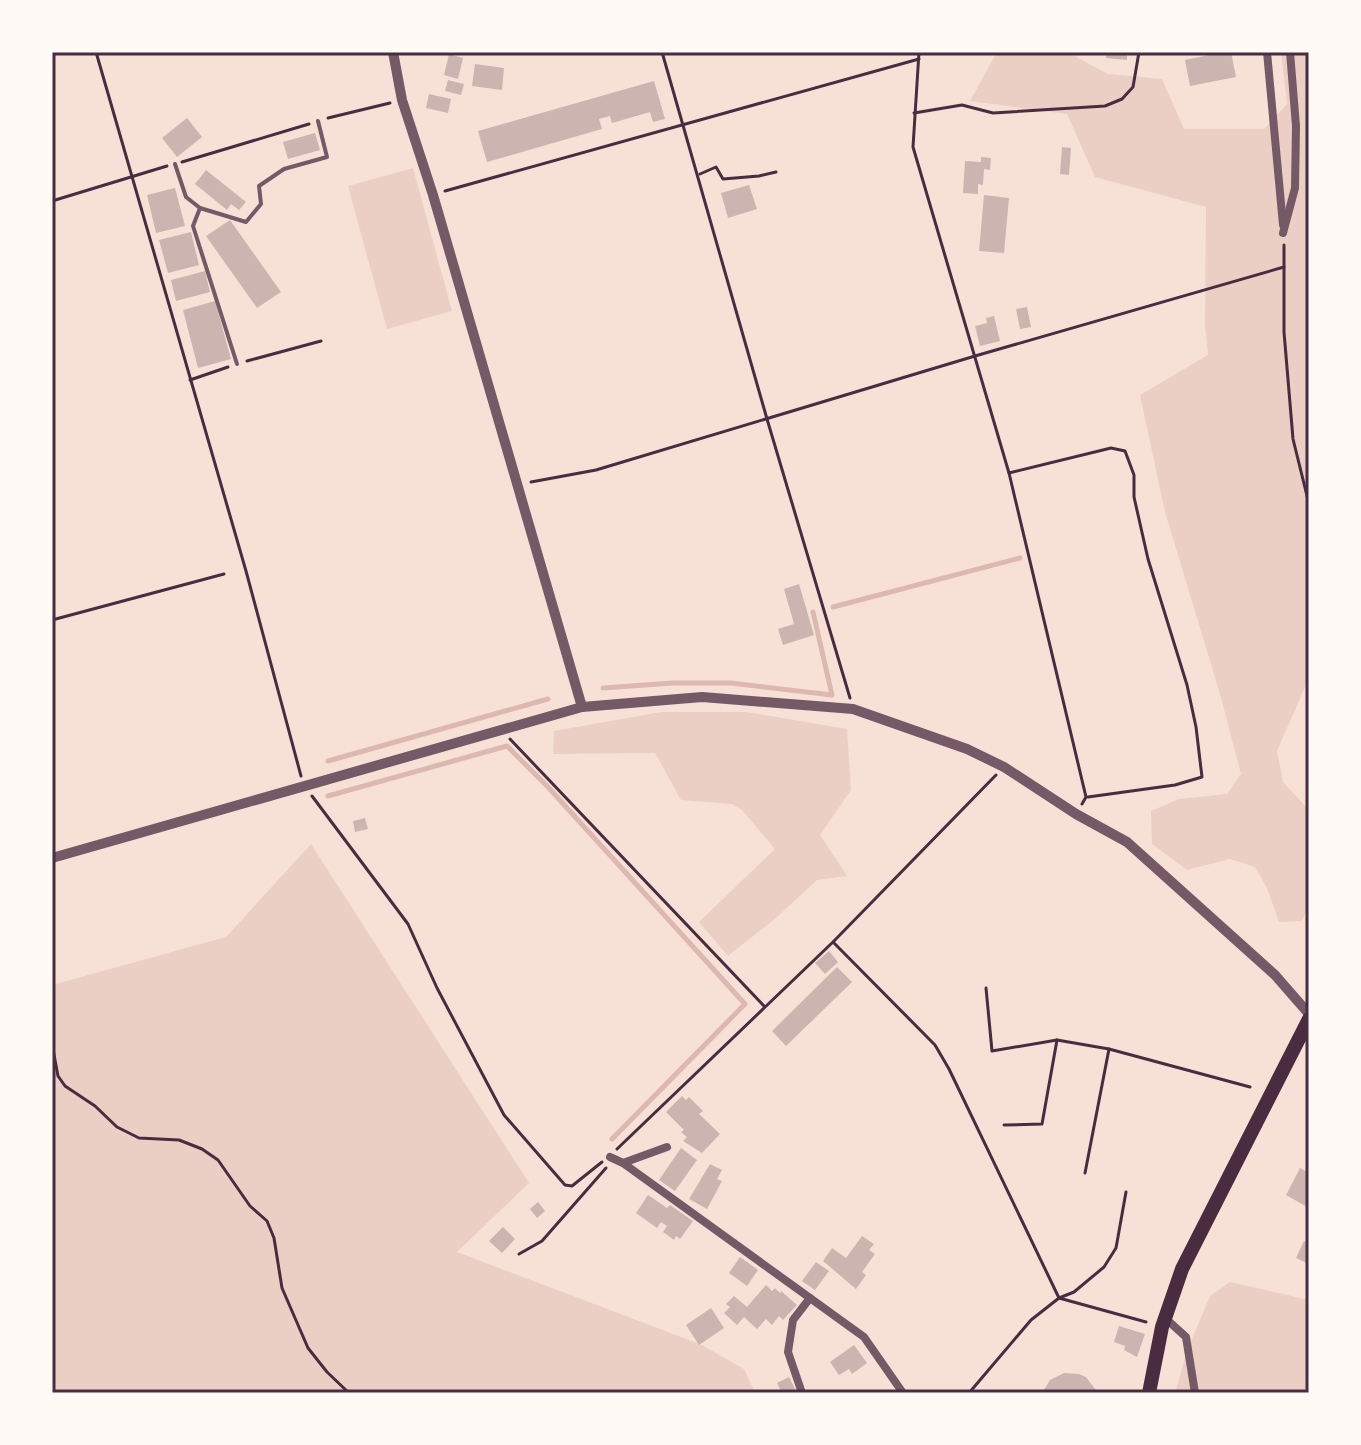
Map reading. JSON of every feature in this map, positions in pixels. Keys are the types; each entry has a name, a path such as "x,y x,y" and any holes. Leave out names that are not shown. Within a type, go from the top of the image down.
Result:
{"highway":[{"path":"1149,1393 1163,1322 1182,1269 1309,1017"}],"street":[{"path":"393,52 402,100 433,195 582,707"},
{"path":"1267,52 1283,233"},
{"path":"1283,233 1295,188 1296,126 1290,52"},
{"path":"52,858 582,707 702,697 853,709 967,749 1004,767 1076,814 1127,842 1275,975 1309,1017"},
{"path":"623,1163 667,1147"},
{"path":"612,1158 864,1337 903,1393"},
{"path":"802,1393 788,1352 793,1320 810,1298"},
{"path":"1163,1322 1186,1337 1195,1393"}],"lane":[{"path":"175,164 186,197 200,208 246,222 261,204 259,186 284,169 327,157 318,121"},
{"path":"200,208 193,226 237,364"}],"path":[{"path":"96,52 246,571 303,784 408,924 437,988 504,1115 565,1185 572,1186 612,1158"},
{"path":"662,52 853,709"},
{"path":"919,52 913,147 1009,473 1086,797 1076,814"},
{"path":"914,113 962,105 993,113 1105,106 1122,99 1133,87 1139,52"},
{"path":"433,195 919,59"},
{"path":"52,201 318,121 402,100"},
{"path":"700,174 716,167 723,179 776,172"},
{"path":"1283,233 1284,332 1293,439 1309,504"},
{"path":"518,485 596,470 1284,267"},
{"path":"190,380 321,341"},
{"path":"1009,473 1111,448 1125,451 1134,475 1134,497 1148,559 1187,685 1202,777 1175,785 1086,797"},
{"path":"52,620 224,574"},
{"path":"502,730 764,1006"},
{"path":"519,1254 542,1241 612,1158 764,1006 833,942 1004,767"},
{"path":"833,942 935,1045 1059,1298"},
{"path":"986,988 992,1051 1057,1040 1109,1049 1250,1087"},
{"path":"1004,1125 1042,1124 1057,1040"},
{"path":"52,1044 58,1076 65,1086 95,1106 117,1127 139,1138 179,1140 202,1149 218,1160 250,1206 267,1221 274,1238 282,1288 308,1348 349,1393"},
{"path":"1085,1173 1109,1049"},
{"path":"969,1393 1031,1320 1059,1298 1074,1292 1104,1267 1116,1248 1126,1192"},
{"path":"1059,1298 1163,1322"}],"shaded area":[{"path":"997,52 1067,52 1108,74 1162,79 1184,129 1264,129 1287,104 1281,52 1309,52 1309,678 1277,751 1283,782 1309,810 1309,906 1302,921 1279,922 1267,888 1255,867 1230,859 1187,870 1152,844 1151,811 1179,799 1227,794 1241,774 1165,512 1140,395 1208,355 1205,326 1206,207 1095,177 1067,114 970,101"},
{"path":"413,168 452,311 387,329 348,186"},
{"path":"661,712 747,712 847,729 851,790 820,835 847,876 817,880 728,956 699,922 775,849 742,810 732,804 681,800 655,753 553,754 554,731"},
{"path":"311,844 529,1183 457,1252 702,1345 744,1369 755,1393 52,1393 52,985 226,937"},
{"path":"1230,1282 1309,1300 1309,1393 1175,1393 1187,1351 1210,1296"}],"building":[{"path":"1107,52 1127,52 1127,60 1106,58"},
{"path":"1231,52 1236,77 1190,86 1185,60"},
{"path":"449,54 463,58 458,79 444,75"},
{"path":"475,64 504,68 502,90 472,86"},
{"path":"448,80 464,84 461,95 445,91"},
{"path":"654,81 665,119 653,122 650,112 612,123 610,116 599,119 602,129 487,162 478,131"},
{"path":"429,94 451,99 448,113 426,108"},
{"path":"187,118 202,137 177,157 162,138"},
{"path":"315,133 320,150 288,159 283,142"},
{"path":"1062,147 1071,148 1069,175 1060,174"},
{"path":"981,157 991,158 990,170 984,169 983,185 978,184 978,194 963,193 965,161 981,162"},
{"path":"206,170 246,202 239,210 231,204 227,210 195,184"},
{"path":"749,185 757,209 728,218 721,193"},
{"path":"175,188 185,226 156,233 147,195"},
{"path":"984,195 1009,198 1004,253 979,251"},
{"path":"230,220 281,292 257,308 206,236"},
{"path":"191,232 199,265 168,273 159,240"},
{"path":"205,271 210,292 176,301 171,280"},
{"path":"215,301 231,359 198,368 183,310"},
{"path":"1027,307 1031,327 1020,329 1016,309"},
{"path":"994,316 1000,341 980,346 975,326 987,323 986,318"},
{"path":"799,584 814,635 783,645 778,629 794,624 784,589"},
{"path":"365,818 368,829 355,832 353,821"},
{"path":"829,951 838,962 825,974 815,963"},
{"path":"837,967 852,982 786,1046 772,1031"},
{"path":"682,1096 686,1100 689,1097 703,1111 699,1114 720,1134 702,1153 683,1141 687,1137 681,1132 684,1130 666,1112"},
{"path":"681,1148 697,1160 675,1191 659,1180"},
{"path":"710,1164 722,1170 717,1179 722,1181 707,1209 689,1199"},
{"path":"1300,1168 1309,1173 1309,1208 1286,1195"},
{"path":"648,1195 693,1221 680,1239 676,1236 674,1240 663,1232 667,1226 661,1222 657,1228 636,1213"},
{"path":"538,1202 545,1211 537,1218 530,1209"},
{"path":"503,1227 515,1239 502,1253 489,1241"},
{"path":"862,1236 874,1244 869,1250 875,1254 862,1272 866,1275 856,1289 823,1261 832,1248 846,1258"},
{"path":"1304,1241 1309,1243 1309,1264 1296,1258"},
{"path":"740,1257 758,1270 747,1286 729,1273"},
{"path":"816,1262 829,1271 815,1290 802,1281"},
{"path":"766,1285 772,1291 775,1288 781,1291 797,1305 783,1320 779,1316 772,1325 766,1319 757,1329 744,1317 737,1325 724,1313 730,1307 726,1304 734,1296 747,1307"},
{"path":"711,1308 724,1328 699,1345 686,1325"},
{"path":"1119,1326 1145,1334 1137,1357 1124,1350 1125,1346 1114,1342"},
{"path":"854,1345 867,1363 852,1374 849,1369 839,1375 830,1362"},
{"path":"1064,1373 1086,1377 1098,1393 1042,1393 1050,1380"},
{"path":"789,1377 797,1393 782,1393 777,1383"}],"waterway":[{"path":"833,607 1020,558"},
{"path":"603,688 731,683 832,695 813,612"},
{"path":"328,761 548,699"},
{"path":"328,796 507,746 745,1004 612,1139"}]}
